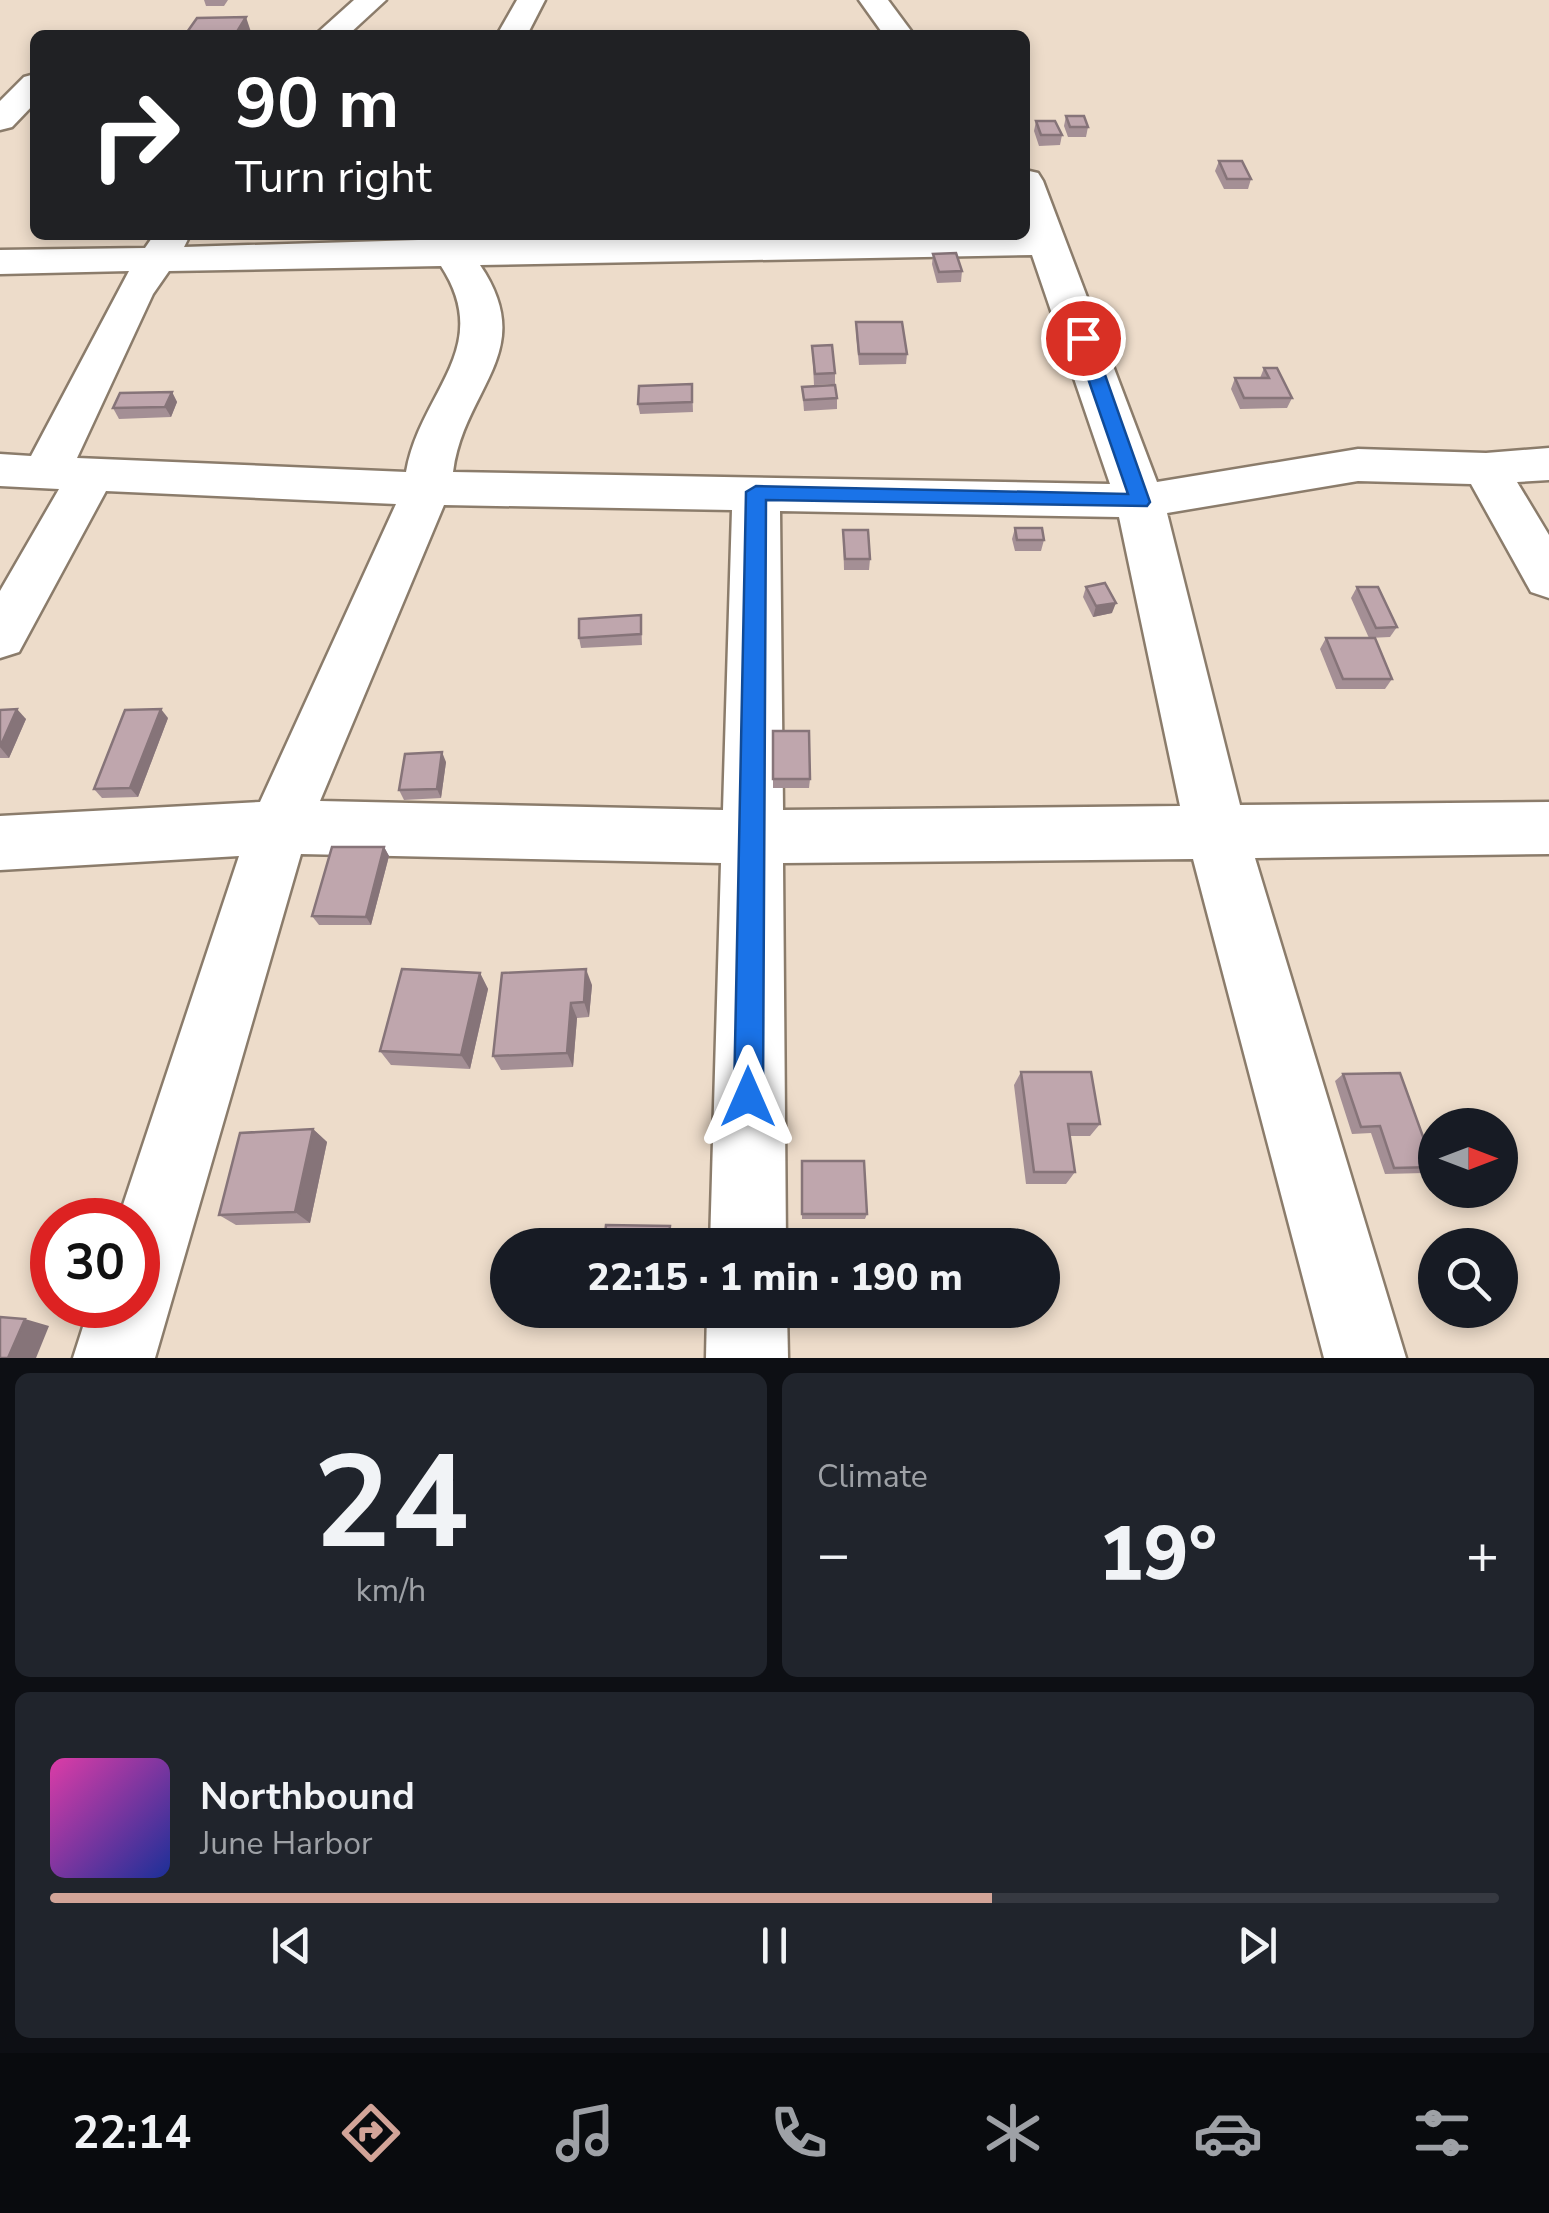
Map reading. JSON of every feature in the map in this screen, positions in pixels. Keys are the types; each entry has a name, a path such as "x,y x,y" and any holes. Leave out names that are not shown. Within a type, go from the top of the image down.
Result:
{"street":[{"path":"336,30 372,0"},
{"path":"515,30 531,0"},
{"path":"872,0 895,30"},
{"path":"0,81 30,83"},
{"path":"0,120 30,88"},
{"path":"1030,193 1140,502 1216,830 1365,1358"},
{"path":"160,1207 278,827 428,485 432,450 445,418 482,355 484,310 453,243"},
{"path":"0,262 165,247 1050,243"},
{"path":"0,638 70,472 134,294 165,247"},
{"path":"0,470 360,487 428,485 1140,502 1358,465 1486,470 1549,464"},
{"path":"1486,470 1549,579"},
{"path":"748,1228 756,492"},
{"path":"0,843 278,827 750,837 1549,828"},
{"path":"114,1358 123,1328"},
{"path":"747,1328 747,1358"}],"building":[{"path":"246,17 238,30 189,30 197,18"},
{"path":"1066,116 1084,116 1088,127 1070,127"},
{"path":"1036,121 1055,121 1062,135 1041,135"},
{"path":"1219,161 1242,161 1251,179 1227,179"},
{"path":"956,253 962,271 939,272 933,254"},
{"path":"856,322 902,322 907,354 859,354"},
{"path":"832,345 835,373 815,374 812,346"},
{"path":"1264,368 1277,368 1292,398 1244,398 1235,378 1269,378"},
{"path":"692,384 692,402 638,404 639,386"},
{"path":"835,385 837,398 804,400 802,387"},
{"path":"172,392 165,407 113,408 120,393"},
{"path":"1015,528 1042,528 1044,540 1017,540"},
{"path":"843,530 868,530 870,559 845,559"},
{"path":"1105,583 1116,603 1096,606 1086,587"},
{"path":"1357,587 1378,587 1397,627 1376,628"},
{"path":"641,615 641,634 579,638 579,619"},
{"path":"1326,638 1375,638 1392,679 1343,679"},
{"path":"17,709 0,747 0,710"},
{"path":"161,709 130,788 94,789 125,710"},
{"path":"773,731 809,731 810,779 773,779"},
{"path":"442,752 437,789 399,790 405,754"},
{"path":"332,847 384,847 366,917 312,916"},
{"path":"402,969 480,973 461,1055 380,1051"},
{"path":"586,969 584,1002 571,1003 567,1053 493,1056 502,973"},
{"path":"1021,1072 1091,1072 1100,1124 1068,1124 1075,1172 1034,1172"},
{"path":"1400,1073 1418,1123 1418,1167 1394,1168 1380,1126 1361,1127 1343,1074"},
{"path":"313,1129 295,1212 219,1215 240,1133"},
{"path":"802,1161 864,1161 867,1214 802,1214"},
{"path":"606,1225 670,1226 670,1228 606,1228"},
{"path":"0,1317 25,1319 8,1358 0,1358"}],"route":[{"path":"748,1097 756,492 1140,502 1083,338"}]}
